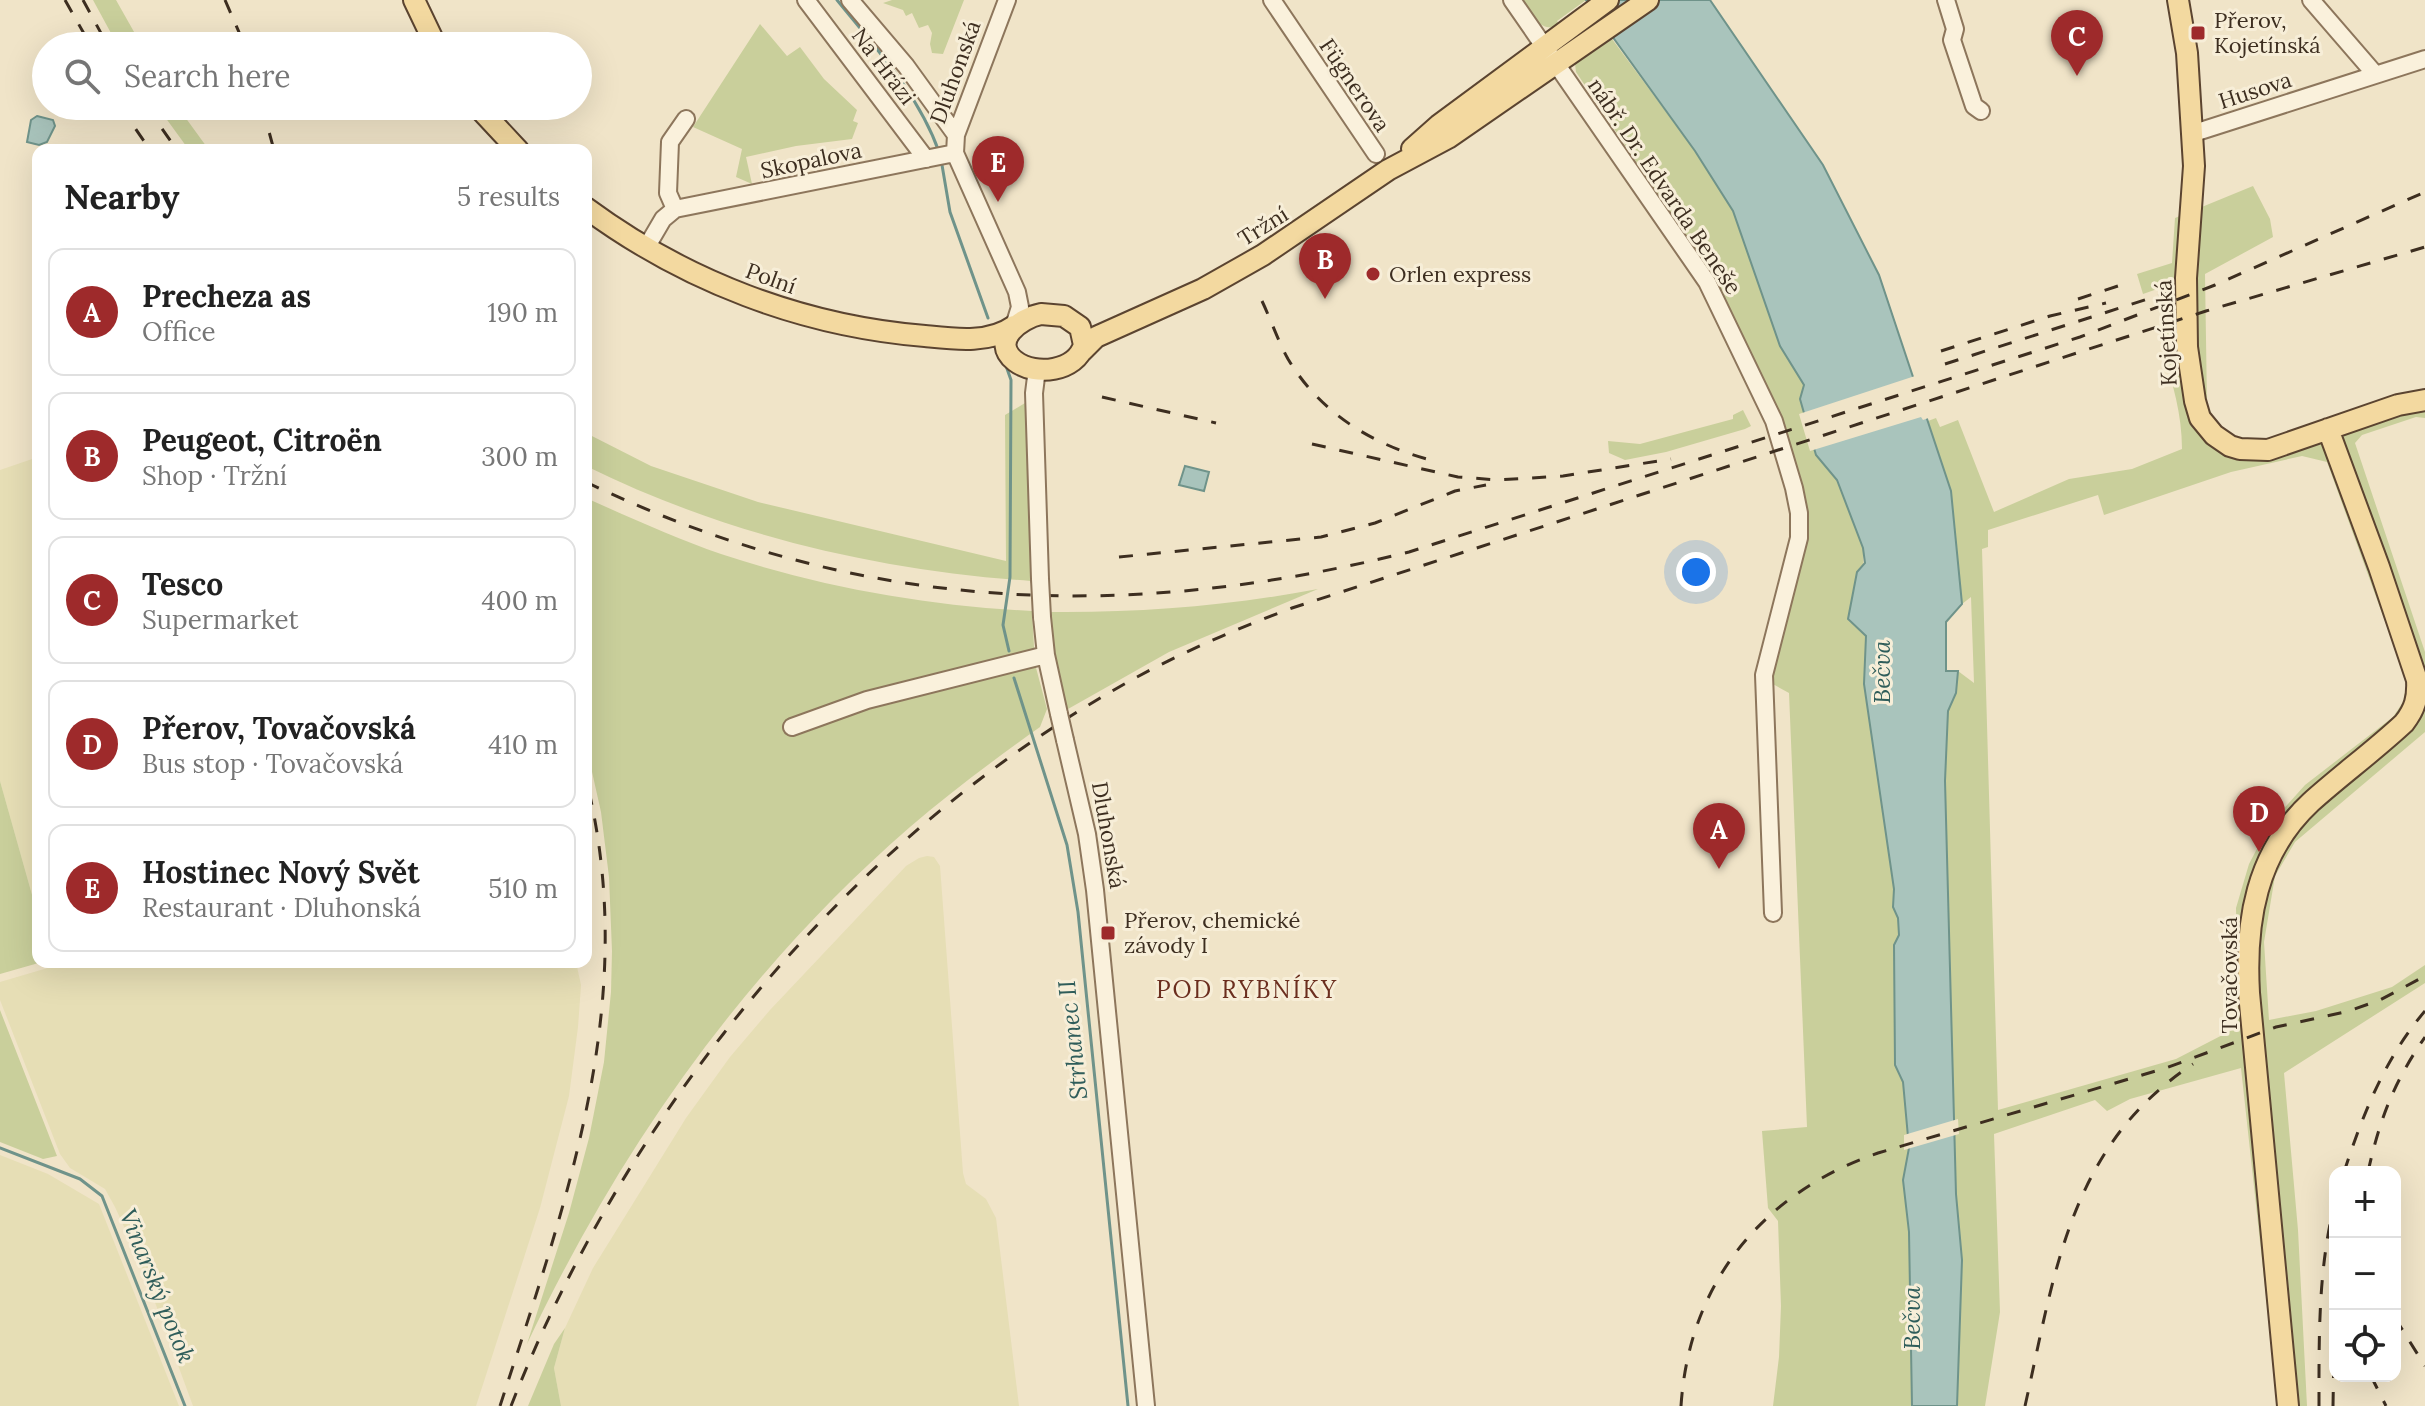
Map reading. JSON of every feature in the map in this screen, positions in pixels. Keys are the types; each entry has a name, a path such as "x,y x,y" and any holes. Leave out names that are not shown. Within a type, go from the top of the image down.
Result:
{"main road":[{"path":"414,0 429,32"},
{"name":"Tržní","path":"1082,351 1096,337 1229,276 1303,229 1382,162 1448,138 1551,55 1564,31 1608,0"},
{"name":"Tržní","path":"1551,55 1576,50 1648,0"},
{"name":"Kojetínská","path":"2178,0 2187,53 2194,166 2186,314 2191,377 2200,418 2222,440 2240,449 2268,450 2398,405 2425,400"},
{"path":"490,120 512,144"},
{"name":"Polní","path":"592,212 646,248 717,284 806,316 878,331 958,338 982,338 1014,326"},
{"name":"Tržní","path":"1071,319 1094,323 1155,310"},
{"path":"1011,357 1037,369 1062,367 1082,351 1083,332 1071,319 1041,314 1023,319 1014,326"},
{"name":"Dluhonská","path":"1011,357 1007,338 1014,326"},
{"name":"Polní","path":"958,338 996,348 1011,357"},
{"name":"Tovačovská","path":"2288,1406 2249,993 2252,910 2262,873 2289,826 2310,803 2404,723 2415,706 2418,691 2379,567 2328,429"}],"street":[{"name":"Na Hrázi","path":"806,0 926,159"},
{"name":"Na Hrázi","path":"850,0 906,66 956,135"},
{"name":"Dluhonská","path":"1007,0 956,135 955,153 1017,292 1026,305 1041,314"},
{"name":"Fügnerova","path":"1272,0 1382,162"},
{"name":"nábř. Dr. Edvarda Beneše","path":"1512,0 1707,282 1774,421 1797,497 1799,538 1764,675 1773,913"},
{"path":"1946,0 1955,29 1952,40 1974,106 1981,111"},
{"path":"2315,1 2375,74"},
{"name":"Husova","path":"2191,134 2425,59"},
{"path":"646,248 663,219 675,209 668,193 670,142 686,119"},
{"name":"Skopalova","path":"675,209 955,153"},
{"name":"Dluhonská","path":"1014,326 1020,307 1017,292"},
{"name":"Dluhonská","path":"1037,369 1034,393 1042,617 1046,655 1087,834 1095,890 1146,1406"},
{"path":"792,727 867,700 1046,655"}],"shaded area":[{"path":"32,459 32,895 0,781 0,470"},
{"path":"927,856 934,857 940,866 963,1173 966,1184 986,1199 996,1218 1019,1406 561,1406 554,1368 565,1328 593,1268 686,1118 730,1057 770,1010 906,866"},
{"path":"48,968 577,968 581,985 569,1096 540,1208 476,1406 193,1406 141,1264 115,1207 105,1189 70,1168 60,1154 0,1000 0,982"},
{"path":"0,1155 48,1174 99,1204 179,1406 0,1406"}],"green space":[{"path":"93,0 116,0 134,32 110,32"},
{"path":"892,0 964,0 943,54 932,53 932,33 928,25 919,28 912,13 906,16 903,10 883,3"},
{"path":"1522,0 1586,0 1557,21 1560,26 1553,28 1541,25"},
{"path":"760,24 787,56 800,47 824,79 857,110 853,121 858,123 852,139 796,146 746,157 752,184 736,177 742,149 693,127"},
{"path":"1612,39 1695,151 1733,211 1780,346 1804,385 1800,399 1816,455 1837,480 1863,548 1864,684 1894,889 1893,907 1898,918 1899,936 1894,946 1895,1065 1903,1082 1909,1148 1903,1180 1909,1232 1912,1406 1773,1406 1781,1306 1778,1221 1768,1208 1762,1131 1807,1127 1789,693 1771,683 1801,554 1804,509 1723,300 1706,266 1576,72 1575,64 1580,55 1583,59"},
{"path":"167,120 187,120 205,144 185,144"},
{"path":"2253,186 2270,219 2273,237 2205,274 2207,404 2216,424 2233,438 2249,444 2270,440 2425,389 2425,418 2416,417 2362,435 2355,443 2425,652 2425,732 2295,842 2275,876 2264,942 2269,1020 2316,1011 2392,987 2425,965 2425,983 2284,1073 2298,1230 2307,1406 2278,1406 2241,1068 2130,1099 2107,1111 2095,1100 1994,1134 2000,1312 1985,1406 1957,1406 1962,1260 1956,1194 1945,781 1948,711 1956,693 1958,671 1974,683 1971,597 1962,604 1951,491 1928,421 1936,418 1940,427 1958,420 1994,512 2069,479 2132,469 2182,449 2176,399 2162,351 2175,345 2168,345 2163,287 2143,294 2137,274 2172,263 2175,218","holes":["2302,456 2327,462 2407,682 2403,702 2393,717 2305,785 2270,824 2249,864 2236,908 2238,1027 2176,1059 1998,1110 1982,549 1988,547 1988,530 2098,495 2104,515 2231,472"]},
{"path":"1025,403 1031,581 916,568 803,545 693,512 592,469 592,436 651,466 758,502 1006,561 1005,415"},
{"path":"1743,410 1751,426 1745,429 1666,452 1625,460 1609,453 1608,441 1640,444 1733,419 1733,415"},
{"path":"592,501 704,548 797,576 875,593 953,605 1032,611 1035,664 1047,709 1040,727 910,827 850,882 741,1001 692,1065 603,1200 527,1344 569,1213 589,1138 604,1062 612,951 609,877 601,812 592,772"},
{"path":"1318,589 1169,652 1068,709 1063,700 1053,662 1049,612 1184,607"},
{"path":"0,781 32,895 32,965 0,974"},
{"path":"0,1010 57,1156 43,1159 0,1142"},
{"path":"565,1328 554,1368 561,1406 528,1406 554,1344"}],"water":[{"name":"Bečva","path":"1586,0 1710,0 1823,165 1879,275 1951,491 1962,604 1946,622 1946,671 1958,671 1956,693 1948,711 1945,781 1956,1194 1962,1260 1957,1406 1912,1406 1909,1232 1903,1180 1909,1148 1903,1082 1895,1065 1894,945 1899,935 1898,918 1893,907 1894,889 1864,684 1866,636 1848,619 1857,572 1865,563 1863,548 1837,480 1816,455 1800,399 1804,385 1780,346 1733,211 1695,151"},
{"path":"31,120 53,120 55,126 47,142 27,142"},
{"path":"1185,466 1209,472 1204,491 1179,485"}],"pier":[{"path":"1917,373 1931,417 1923,420 1921,417 1810,451 1799,414"},
{"path":"1958,1119 1959,1134 1904,1150 1904,1135"}],"waterway":[{"name":"Strhanec II","path":"837,0 908,91 939,152"},
{"name":"Strhanec II","path":"942,165 950,212 988,318"},
{"name":"Strhanec II","path":"1005,363 1011,380 1010,577 1003,625 1009,651"},
{"name":"Strhanec II","path":"1014,678 1067,845 1078,912 1128,1406"},
{"name":"Vinarský potok","path":"0,1148 80,1179 102,1196 185,1406"}],"railway":[{"path":"65,0 83,32"},
{"path":"83,0 100,32"},
{"path":"225,0 239,32"},
{"path":"130,120 146,144"},
{"path":"156,120 173,144"},
{"path":"266,120 272,144"},
{"path":"592,485 687,525 788,558 889,580 990,593 1093,596 1197,590 1302,575 1409,552 2080,337 2215,285 2425,192"},
{"path":"511,1406 560,1295 619,1187 686,1084 761,987 845,897 936,814 1033,741 1137,677 1213,640 1292,608 2206,311 2425,247"},
{"path":"2078,299 2127,283"},
{"path":"1945,364 2182,288"},
{"path":"1262,301 1288,359 1300,378 1330,409 1385,444 1427,459"},
{"path":"1941,351 2050,316 2106,303"},
{"path":"1102,397 1216,423"},
{"path":"1312,444 1458,477 1498,480 1563,476 1671,459"},
{"path":"1119,557 1321,537 1375,523 1455,491 1486,485"},
{"path":"500,1406 549,1252 589,1097 601,1019 605,941 601,861 592,812"},
{"path":"1681,1406 1687,1361 1699,1320 1716,1282 1739,1248 1767,1218 1799,1192 1837,1170 1878,1153 2166,1068 2276,1027 2349,1011 2380,1000 2425,976"},
{"path":"2346,1166 2387,1067 2425,1011"},
{"path":"2370,1166 2389,1101 2425,1037"},
{"path":"2025,1406 2059,1261 2093,1173 2119,1133 2151,1097 2193,1064"},
{"path":"2319,1406 2322,1278 2329,1227"},
{"path":"2333,1406 2335,1310"},
{"path":"2401,1328 2425,1366"},
{"path":"2374,1382 2386,1406"}],"place":[{"name":"Přerov, Kojetínská","path":"2198,33"},
{"name":"Tesco","path":"2077,76"},
{"name":"Hostinec Nový Svět","path":"998,202"},
{"name":"Orlen express","path":"1373,274"},
{"name":"Peugeot, Citroën","path":"1325,299"},
{"name":"Přerov, Tovačovská","path":"2259,852"},
{"name":"Precheza as","path":"1719,869"},
{"name":"Přerov, chemické závody I","path":"1108,933"}],"district":[{"name":"POD RYBNÍKY","path":"1247,990"}]}
